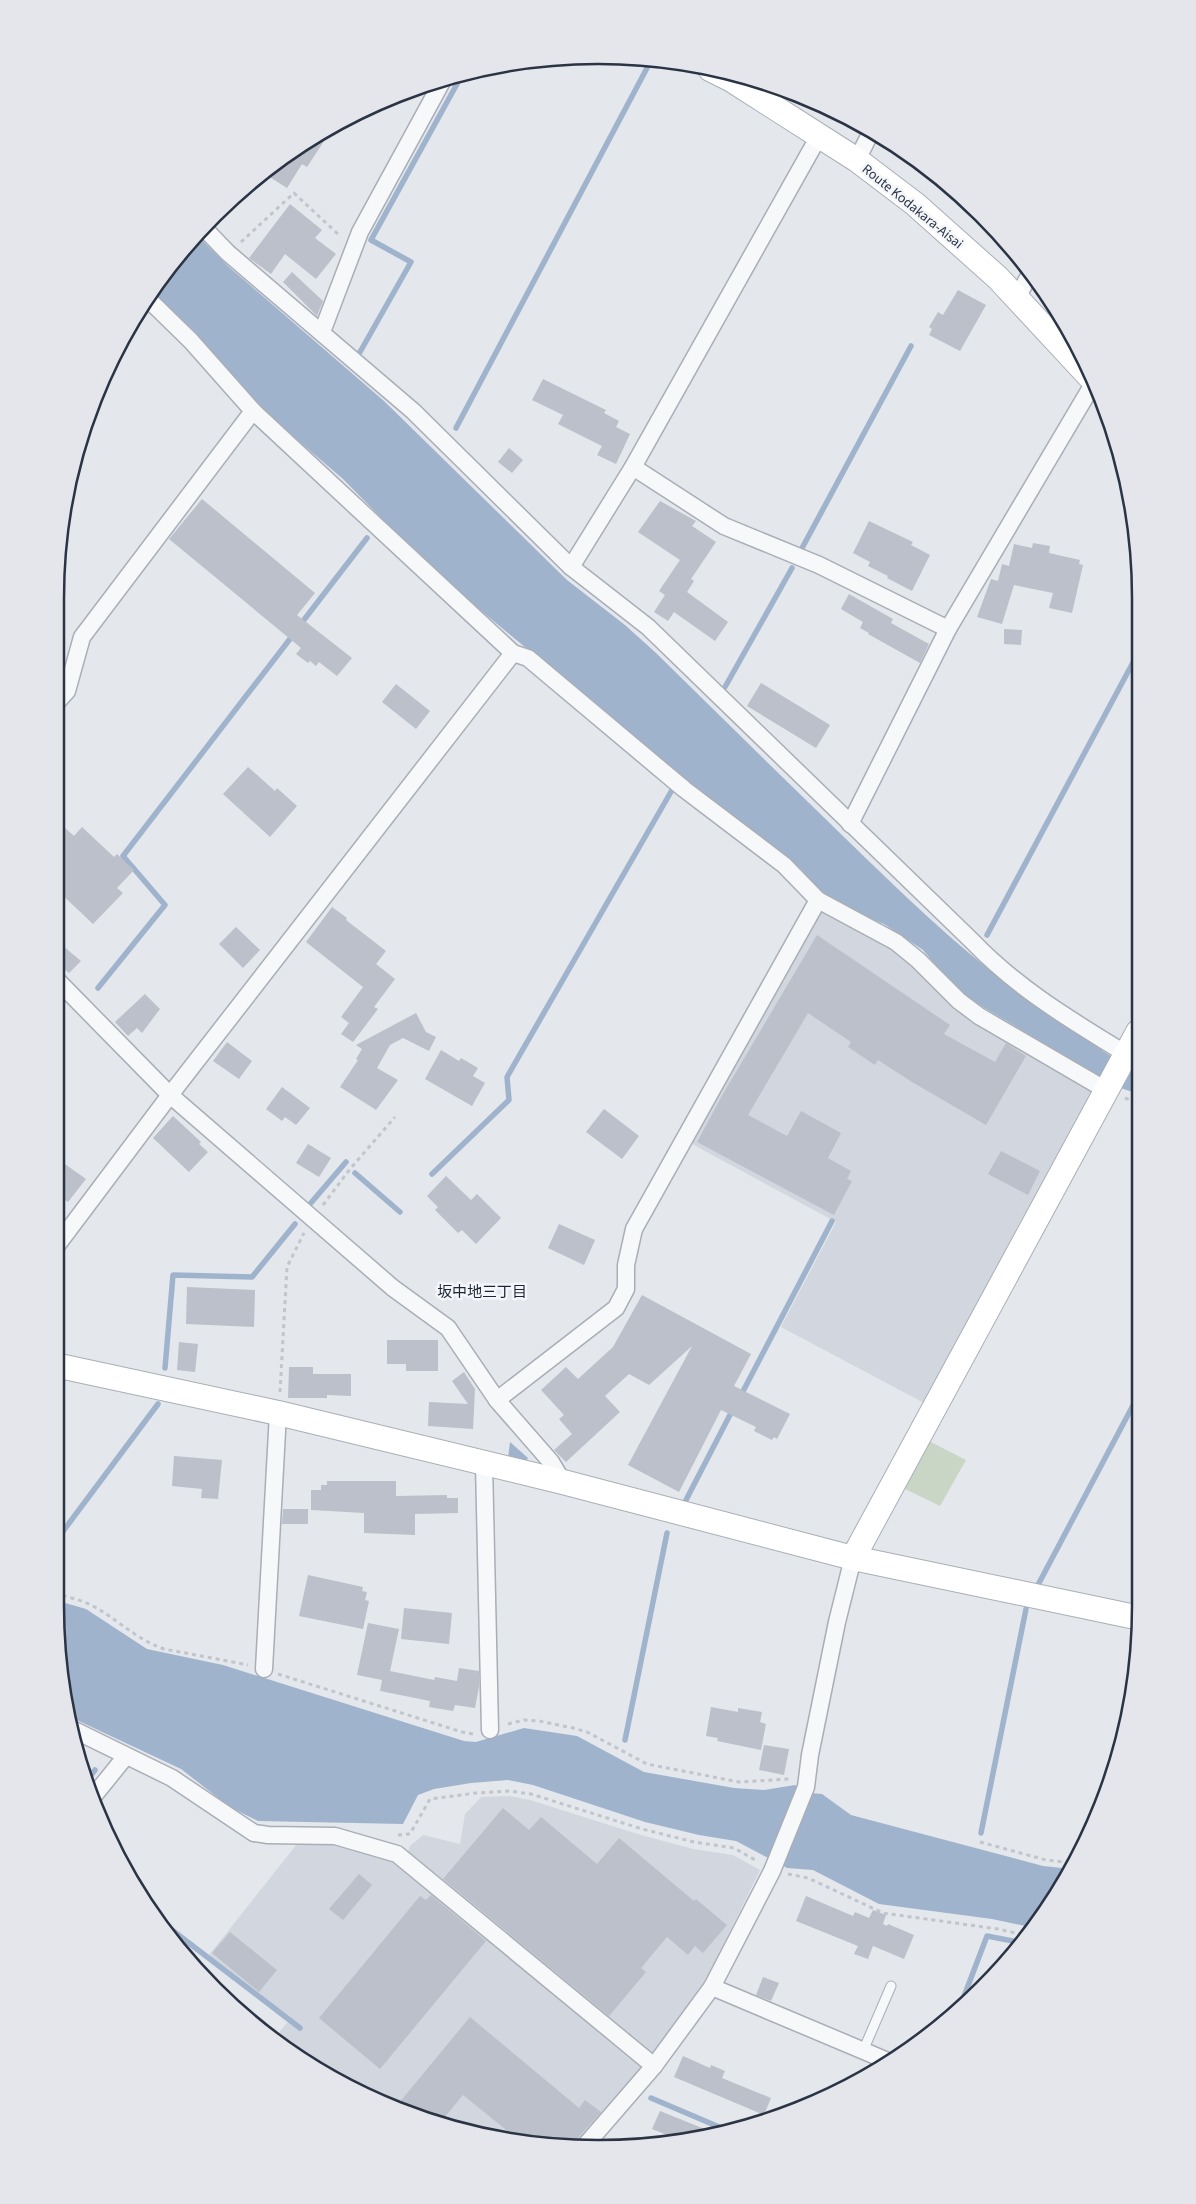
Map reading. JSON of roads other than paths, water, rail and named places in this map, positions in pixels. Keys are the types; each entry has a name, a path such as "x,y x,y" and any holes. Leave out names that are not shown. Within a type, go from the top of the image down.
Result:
{"street":[{"name":"Route Kodakara-Aisai","path":"734,82 857,160 915,204 998,278 1078,364"},
{"path":"322,332 360,232 438,88"},
{"path":"571,567 633,467 819,136"},
{"path":"857,160 868,137"},
{"path":"208,233 228,253 413,411 571,567 648,627 971,940 996,967 1051,1008 1129,1057 1106,1090 853,1558 837,1622 806,1783 772,1870 712,1987 654,2066 590,2140"},
{"path":"1017,298 1027,280"},
{"path":"152,303 191,341 253,411 513,653 528,658 684,789 784,865 818,900 896,942 918,960 958,1001 979,1016 1106,1090"},
{"path":"850,824 948,628 1089,388"},
{"path":"64,694 67,691 82,637 253,411"},
{"path":"633,467 724,526 819,565 948,628"},
{"path":"64,1236 170,1094 513,653"},
{"path":"497,1400 616,1308 626,1289 626,1266 634,1229 818,900"},
{"path":"64,987 170,1094 393,1288 448,1328 497,1400 551,1462 564,1482"},
{"path":"64,1367 278,1413 564,1482 853,1558 1132,1616"},
{"path":"264,1669 278,1413"},
{"path":"484,1464 490,1730"},
{"path":"79,1733 172,1778 254,1832 268,1835 335,1836 397,1854 654,2066"},
{"path":"97,1792 126,1756"},
{"path":"712,1987 882,2059"}],"lane":[{"path":"863,2051 891,1986"}],"water":[{"path":"202,240 229,267 384,401 567,580 625,625 655,652 871,863 951,938 1008,985 1037,1006 1132,1068 1132,1092 1118,1087 971,1000 953,986 923,950 884,924 838,906 821,892 801,869 662,761 455,589 343,479 259,407 196,333 157,296"},
{"path":"510,1442 528,1458 525,1463 508,1458"},
{"path":"64,1603 86,1609 147,1649 223,1665 464,1741 476,1742 524,1728 577,1736 644,1772 734,1788 764,1790 795,1785 811,1793 822,1794 851,1815 1043,1866 1064,1868 1026,1926 992,1919 879,1904 813,1870 787,1868 736,1841 699,1835 645,1822 533,1785 508,1780 434,1789 418,1795 403,1824 258,1821 230,1807 181,1769 76,1720 68,1676"}],"waterway":[{"path":"456,428 647,68"},
{"path":"360,352 411,262 371,240 458,83"},
{"path":"801,550 911,346"},
{"path":"300,625 367,538"},
{"path":"725,687 792,568"},
{"path":"98,988 165,905 123,856 293,635"},
{"path":"987,935 1132,664"},
{"path":"432,1174 509,1100 507,1077 672,790"},
{"path":"310,1204 346,1162"},
{"path":"355,1173 400,1212"},
{"path":"740,1397 832,1221"},
{"path":"165,1368 173,1275 252,1277 295,1224"},
{"path":"64,1530 158,1404"},
{"path":"1039,1583 1132,1407"},
{"path":"686,1500 733,1409"},
{"path":"625,1740 667,1533"},
{"path":"981,1833 1026,1609"},
{"path":"91,1775 95,1770"},
{"path":"175,1933 300,2028"},
{"path":"965,1994 987,1936 1014,1941"},
{"path":"651,2098 718,2126"}],"district":[{"name":"坂中地三丁目","path":"482,1292"}]}
